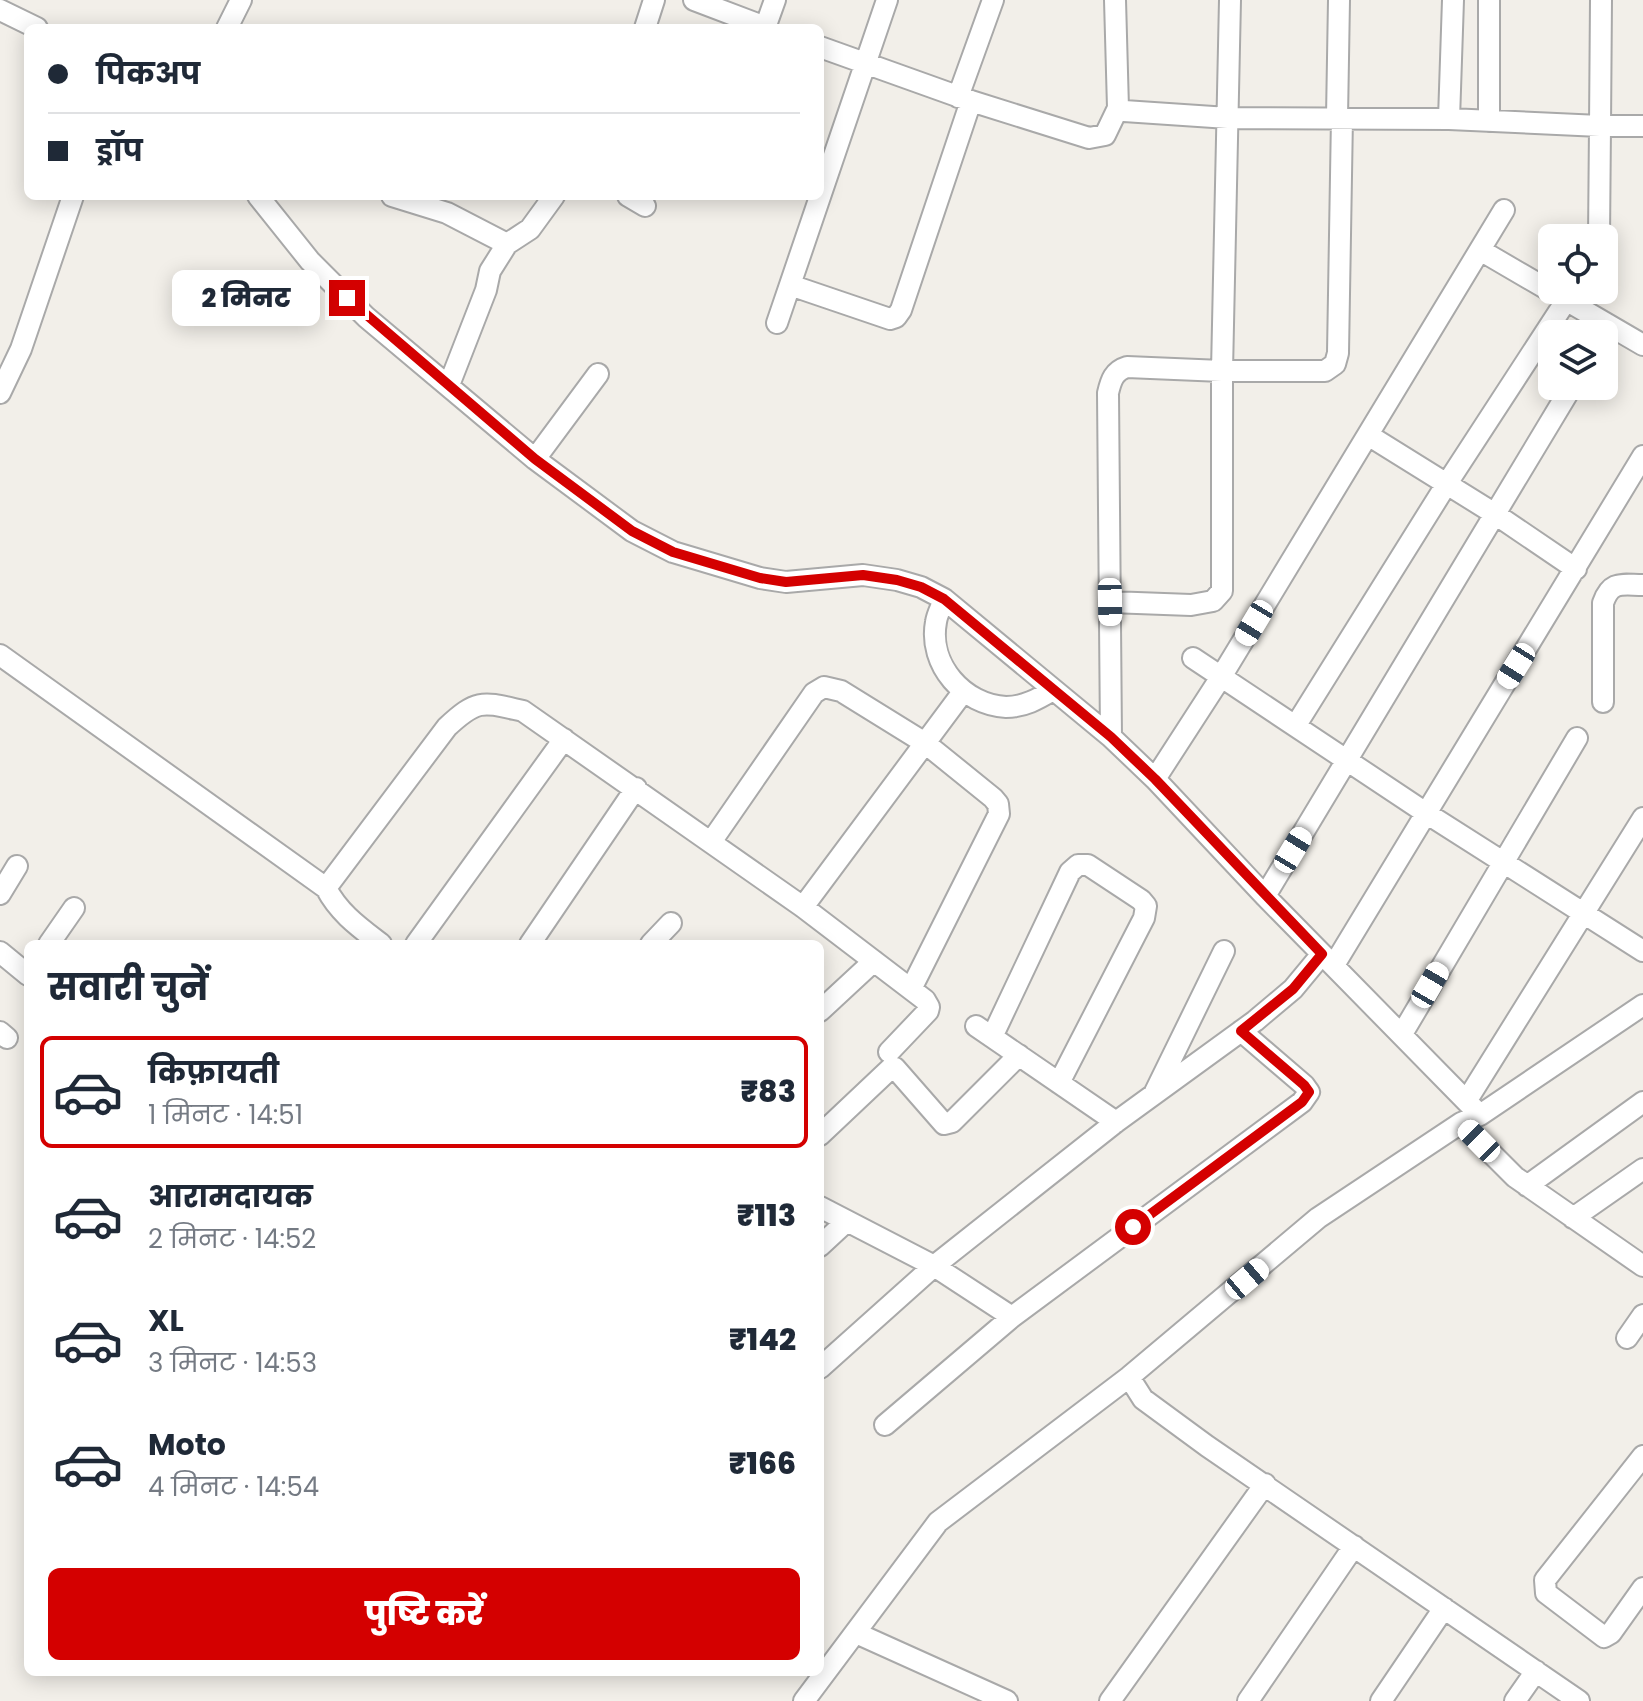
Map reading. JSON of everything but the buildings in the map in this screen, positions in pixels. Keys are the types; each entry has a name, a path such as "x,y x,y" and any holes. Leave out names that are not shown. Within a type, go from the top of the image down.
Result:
{"street":[{"path":"229,24 241,0"},
{"path":"646,24 654,0"},
{"path":"694,0 756,24"},
{"path":"767,24 775,0"},
{"path":"824,185 887,0"},
{"path":"790,285 890,319 901,310 993,0"},
{"path":"1112,120 1115,0"},
{"path":"1110,602 1191,605 1213,601 1222,591 1222,371 1230,0"},
{"path":"1111,737 1108,393 1111,381 1118,370 1127,367 1325,371 1335,364 1338,353 1339,0"},
{"path":"1449,119 1453,0"},
{"path":"1489,0 1489,121"},
{"path":"1599,224 1601,0"},
{"path":"0,10 29,24"},
{"path":"824,49 965,99 1089,138 1112,120 1136,113 1228,118 1449,119 1643,126"},
{"path":"0,393 21,349 72,200"},
{"path":"261,200 310,261 366,317 535,459 632,531 673,552 773,580 786,582 863,575 921,587 944,599 1111,737 1155,779 1402,1034 1470,1113 1515,1177 1643,1266"},
{"path":"405,200 447,213 507,244"},
{"path":"449,385 486,290 490,271 507,244 530,229 551,200"},
{"path":"777,323 819,200"},
{"path":"1155,779 1221,677 1504,210"},
{"path":"1480,250 1538,279"},
{"path":"1296,725 1446,485 1564,304"},
{"path":"1579,304 1596,320"},
{"path":"1618,335 1643,345"},
{"path":"535,459 598,374"},
{"path":"1265,896 1564,400"},
{"path":"1368,435 1576,569"},
{"path":"824,1364 934,1266 1116,1122 1241,1031 1328,959 1426,813 1643,456"},
{"path":"1603,702 1603,603 1616,585 1643,585"},
{"path":"944,599 936,623 936,649 945,673 963,692 984,703 1008,707 1032,702 1053,690"},
{"path":"0,655 321,884 350,920 376,940"},
{"path":"1193,658 1426,813 1643,951"},
{"path":"711,842 814,693 824,687 841,691 925,743 993,798 998,804 999,814 911,989"},
{"path":"803,907 963,692"},
{"path":"321,884 447,727 469,706 491,704 523,711 803,907 928,1003 928,1011 889,1052"},
{"path":"1402,1034 1577,738"},
{"path":"419,940 564,739"},
{"path":"533,940 636,788"},
{"path":"1470,1113 1583,913 1643,818"},
{"path":"1059,1083 1144,918 1146,906 1088,865 1078,865 1070,872 984,1031 1059,1083 1116,1122"},
{"path":"0,894 17,866"},
{"path":"52,940 74,908"},
{"path":"655,940 671,923"},
{"path":"1153,1095 1224,951"},
{"path":"0,952 24,972"},
{"path":"824,1007 874,961"},
{"path":"816,1698 856,1633 938,1522 1129,1377 1318,1218 1470,1113 1643,1005"},
{"path":"885,1425 1012,1317 1302,1102 1309,1092 1304,1085 1241,1031"},
{"path":"824,1131 891,1068 895,1068 944,1124 952,1122 1019,1055"},
{"path":"1527,1186 1643,1102"},
{"path":"1573,1218 1643,1169"},
{"path":"824,1209 934,1266 1012,1317"},
{"path":"824,1242 847,1221"},
{"path":"1627,1338 1643,1315"},
{"path":"1129,1377 1143,1399 1207,1446 1579,1701"},
{"path":"1643,1456 1545,1580 1546,1593 1604,1637 1611,1633 1643,1588"},
{"path":"1110,1701 1265,1484"},
{"path":"1248,1701 1354,1546"},
{"path":"1381,1701 1444,1608"},
{"path":"856,1633 1007,1701"},
{"path":"1515,1701 1536,1671"}],"route":[{"path":"347,298 535,459 632,531 673,552 760,578 786,582 863,575 921,587 944,599 1111,737 1322,954 1293,989 1241,1031 1309,1092 1302,1102 1133,1227"}]}
